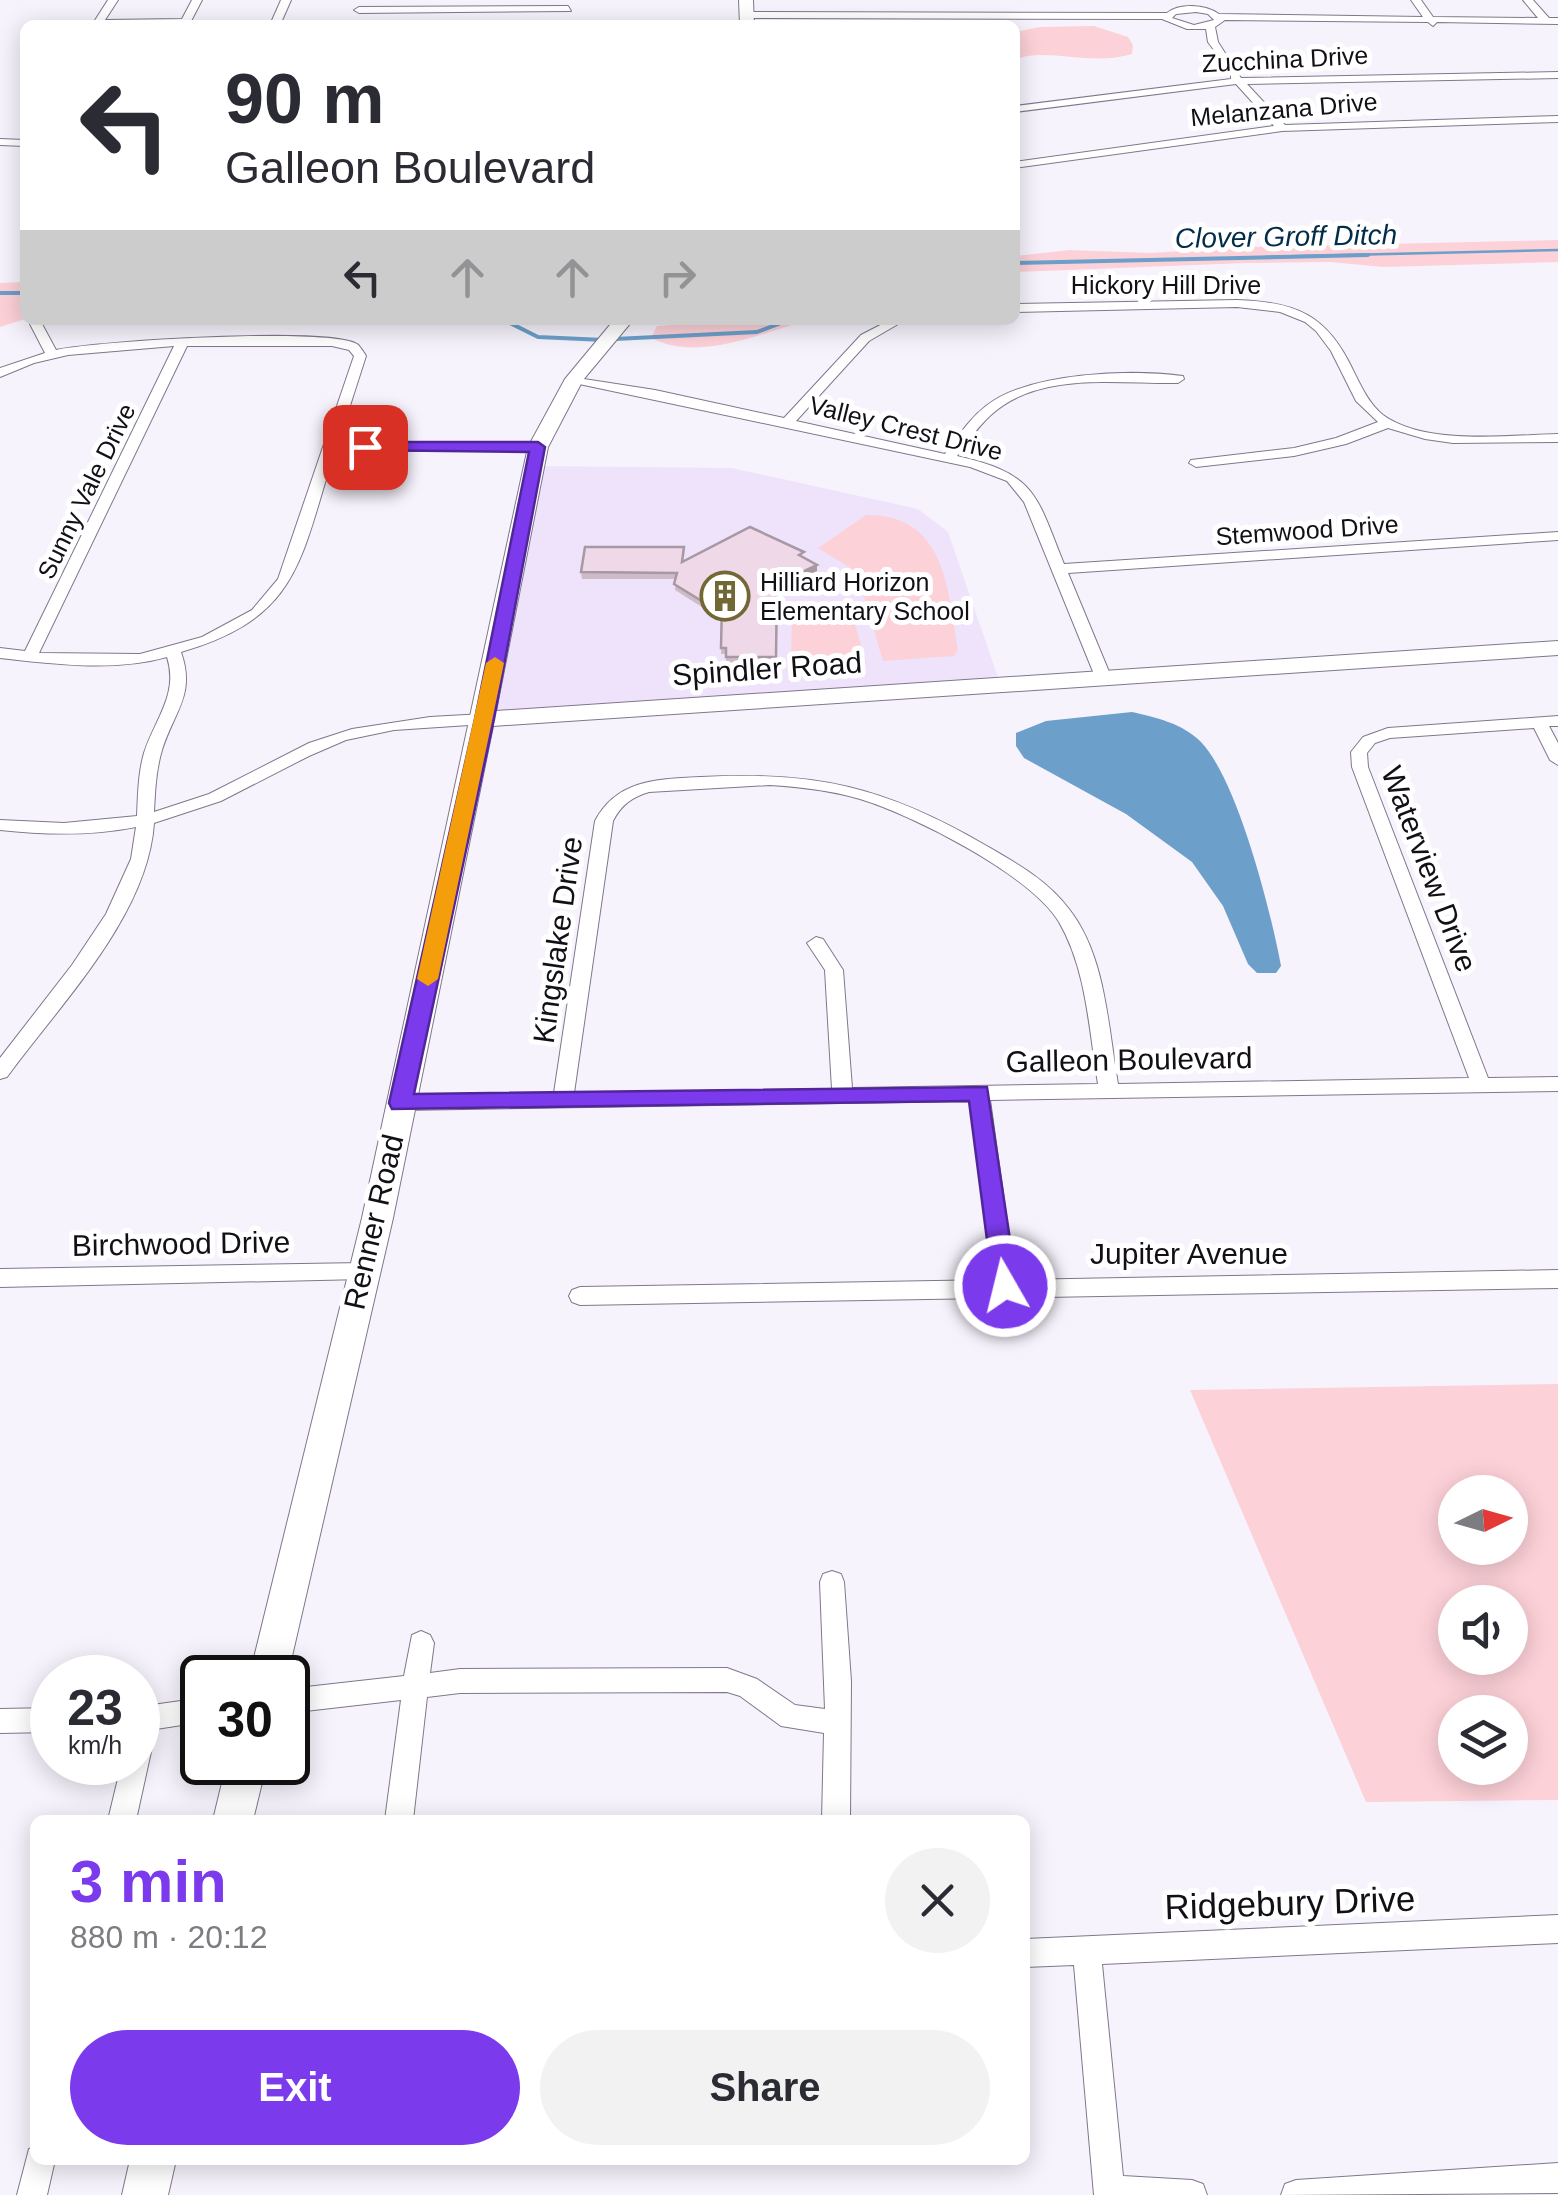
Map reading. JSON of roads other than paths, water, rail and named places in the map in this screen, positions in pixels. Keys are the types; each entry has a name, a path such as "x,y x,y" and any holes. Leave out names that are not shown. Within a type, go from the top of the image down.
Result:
{"main road":[{"name":"Renner Road","path":"273,1655 363,1272 484,719 538,447 553,409 571,382 620,325"},
{"name":"Spindler Road","path":"484,719 1558,648"},
{"path":"234,1815 241,1785"},
{"path":"145,2195 152,2165"}],"street":[{"path":"919,0 924,20"},
{"path":"1074,0 1081,19"},
{"path":"1416,0 1433,22"},
{"path":"1528,0 1553,22"},
{"path":"1170,16 1184,1 1219,17 1553,22"},
{"path":"361,5 568,9"},
{"path":"747,13 924,20 1081,19 1170,16 1204,10"},
{"path":"1170,16 1188,26 1210,26 1219,22 1219,17"},
{"path":"1188,26 1206,55"},
{"path":"1210,26 1213,42 1236,73 1236,79"},
{"path":"1218,71 1236,79 1282,128"},
{"name":"Zucchina Drive","path":"1020,108 1236,79 1558,75"},
{"name":"Melanzana Drive","path":"1020,164 1282,128 1558,118"},
{"name":"Hickory Hill Drive","path":"1020,308 1254,305 1298,313 1326,331 1364,404 1388,424"},
{"path":"37,325 52,354"},
{"path":"788,422 865,338 890,325"},
{"path":"0,373 52,354 104,347 332,342 352,347 360,356 292,562 271,598 233,626 173,652 106,662 0,652"},
{"name":"Sunny Vale Drive","path":"30,656 181,345"},
{"path":"950,458 990,408 1020,392 1059,384 1178,379"},
{"name":"Valley Crest Drive","path":"571,382 655,394 788,422 950,458 1012,478 1031,501 1104,679"},
{"path":"1196,463 1274,458 1324,448 1388,424 1422,434 1464,439 1553,438 1558,454"},
{"path":"330,447 538,447"},
{"name":"Stemwood Drive","path":"1059,568 1558,536"},
{"path":"0,1072 100,936 130,887 142,854 151,756 181,684 182,672 173,652"},
{"name":"Spindler Road","path":"0,825 60,830 144,822 202,804 340,737 412,722 484,719"},
{"path":"1549,722 1558,760"},
{"name":"Waterview Drive","path":"1481,1085 1360,767 1359,752 1369,740 1388,734 1549,722"},
{"name":"Kingslake Drive","path":"562,1100 609,807 623,795 658,785 752,778 836,785 913,811 1003,864 1050,898 1080,940 1109,1090"},
{"path":"816,943 834,970 842,1095"},
{"path":"0,1037 22,1041"},
{"name":"Galleon Boulevard","path":"400,1103 1558,1084"},
{"path":"979,1092 1005,1286"},
{"name":"Birchwood Drive","path":"0,1278 363,1272"},
{"name":"Jupiter Avenue","path":"580,1296 1558,1279"},
{"path":"832,1582 838,1680 836,1815"},
{"path":"399,1815 421,1642"},
{"path":"310,1699 460,1681 727,1680 748,1687 790,1716 836,1722"},
{"path":"0,1721 30,1720"},
{"path":"123,1815 130,1785"},
{"name":"Ridgebury Drive","path":"1030,1953 1558,1929"},
{"path":"1087,1950 1109,2193 1192,2195"},
{"path":"32,2195 39,2165"},
{"path":"1296,2195 1558,2178"}],"water":[{"path":"1132,712 1186,730 1215,761 1240,816 1261,882 1281,966 1276,973 1257,973 1248,964 1223,906 1192,862 1126,814 1024,758 1016,746 1016,733 1046,721"}],"waterway":[{"name":"Clover Groff Ditch","path":"1264,257 1558,250"},
{"name":"Clover Groff Ditch","path":"1020,263 1368,255"},
{"name":"Clover Groff Ditch","path":"0,293 20,293"},
{"name":"Clover Groff Ditch","path":"514,325 538,337 604,340"},
{"name":"Clover Groff Ditch","path":"615,339 757,332 776,325"}],"place":[{"name":"Hilliard Horizon Elementary School","path":"725,596"}]}
